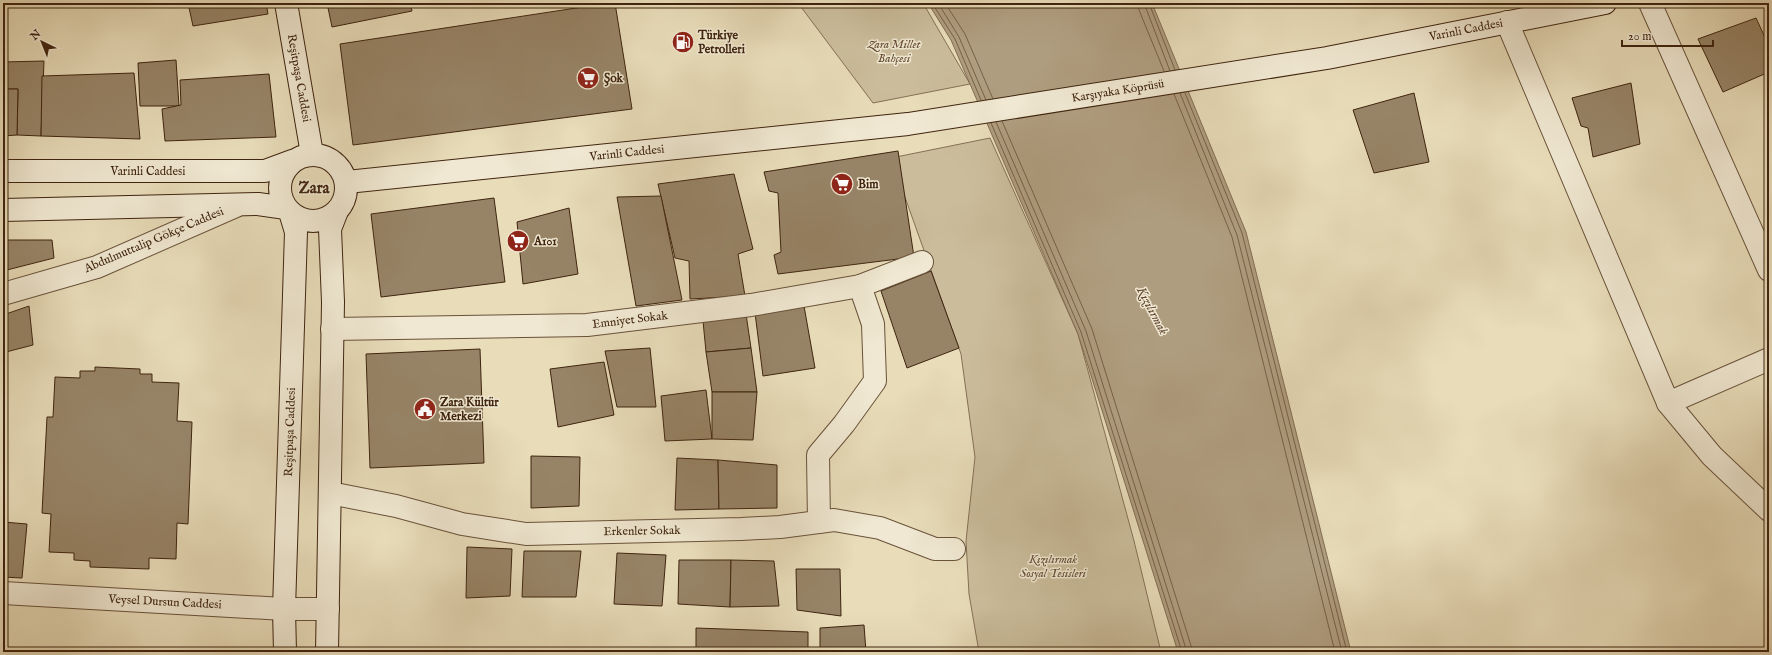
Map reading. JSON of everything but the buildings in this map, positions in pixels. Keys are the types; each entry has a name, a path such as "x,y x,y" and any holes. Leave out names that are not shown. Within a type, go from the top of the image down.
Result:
{"main road":[{"name":"Reşitpaşa Caddesi","path":"286,3 312,154"},
{"name":"Varinli Caddesi","path":"1327,58 1605,3"},
{"path":"1650,3 1769,270"},
{"path":"1507,22 1668,403 1712,456 1769,510"},
{"name":"Karşıyaka Köprüsü","path":"908,124 1327,58"},
{"name":"Varinli Caddesi","path":"347,182 908,124"},
{"path":"312,154 330,159 338,165 347,182 343,203 337,211 328,218 319,221 308,221 298,218 288,210 281,199 279,189 281,178 285,169 292,161 298,157 312,154"},
{"name":"Varinli Caddesi","path":"3,171 265,170 292,161"},
{"path":"3,210 236,206 258,204 288,210"},
{"name":"Abdulmuttalip Gökçe Caddesi","path":"3,294 96,267 236,206"},
{"name":"Reşitpaşa Caddesi","path":"284,652 284,609 296,232 288,210"},
{"path":"327,652 332,329 330,229 337,211"},
{"name":"Emniyet Sokak","path":"332,329 587,326 751,305 860,286 922,262"},
{"path":"819,522 818,455 844,424 875,381 873,324 860,286"},
{"path":"1668,403 1769,359"},
{"name":"Erkenler Sokak","path":"330,493 396,506 462,524 526,534 741,529 780,527 834,520 880,528 935,549 954,549"},
{"name":"Veysel Dursun Caddesi","path":"3,593 284,609 328,609"}],"green space":[{"name":"Zara Millet Bahçesi","path":"798,3 923,3 970,84 873,103"},
{"name":"Kızılırmak Sosyal Tesisleri","path":"990,138 1078,334 1134,541 1161,652 979,652 969,594 966,541 975,457 961,354 891,158"}],"water":[{"name":"Kızılırmak","path":"928,3 1152,3 1246,232 1351,652 1178,652 1078,334 951,40"}],"place":[{"name":"Türkiye Petrolleri","path":"683,42"},
{"name":"Şok","path":"588,78"},
{"name":"Bim","path":"842,184"},
{"name":"A101","path":"518,241"},
{"name":"Zara Kültür Merkezi","path":"425,409"}],"district":[{"name":"Zara","path":"314,189"}]}
